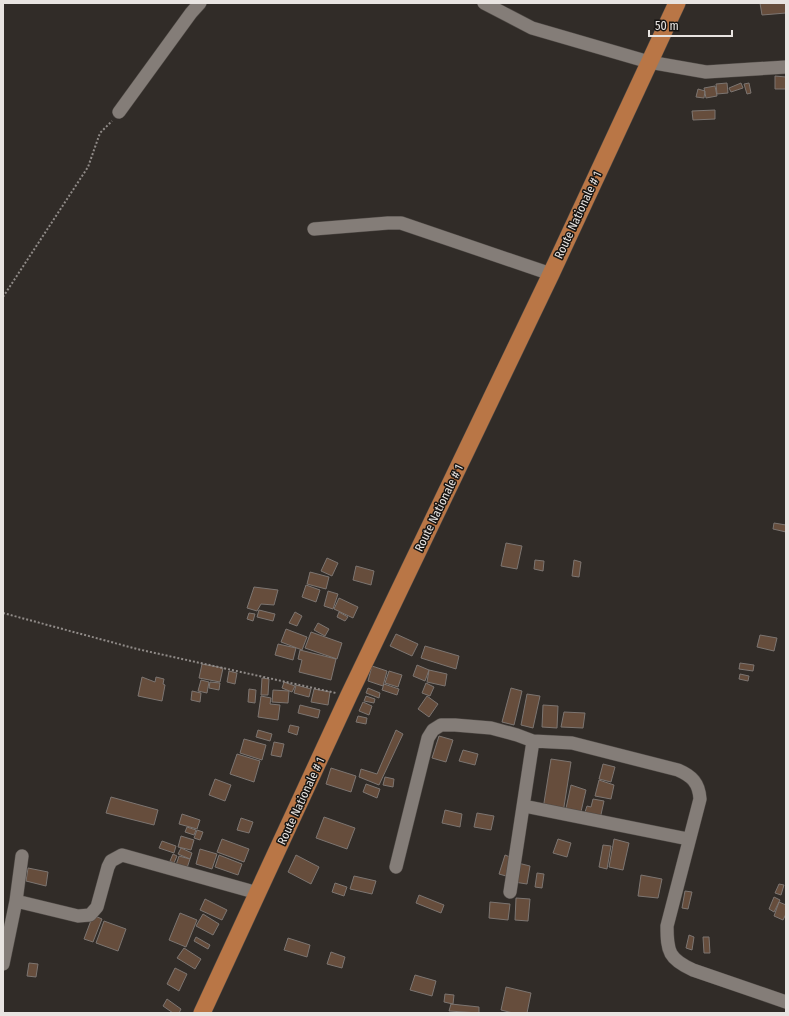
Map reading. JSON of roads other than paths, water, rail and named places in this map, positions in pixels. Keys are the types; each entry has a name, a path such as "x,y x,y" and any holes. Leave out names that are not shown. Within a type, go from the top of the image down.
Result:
{"main road":[{"name":"Route Nationale # 1","path":"202,1013 350,696 551,274 677,3"}],"street":[{"path":"119,112 191,13 200,3"},
{"path":"484,3 532,28 649,62 706,72 786,66"},
{"path":"314,229 401,223 551,274"},
{"path":"396,867 428,738 433,730 441,725 455,724 491,728 533,741 572,743 678,770 690,775 700,790 700,799 688,839 667,926 667,942 671,956 679,963 693,970 786,1002"},
{"path":"510,892 533,741"},
{"path":"524,806 688,839"},
{"path":"3,964 16,901 22,856"},
{"path":"16,901 78,916 90,915 97,907 111,861 122,856 258,893"}]}
